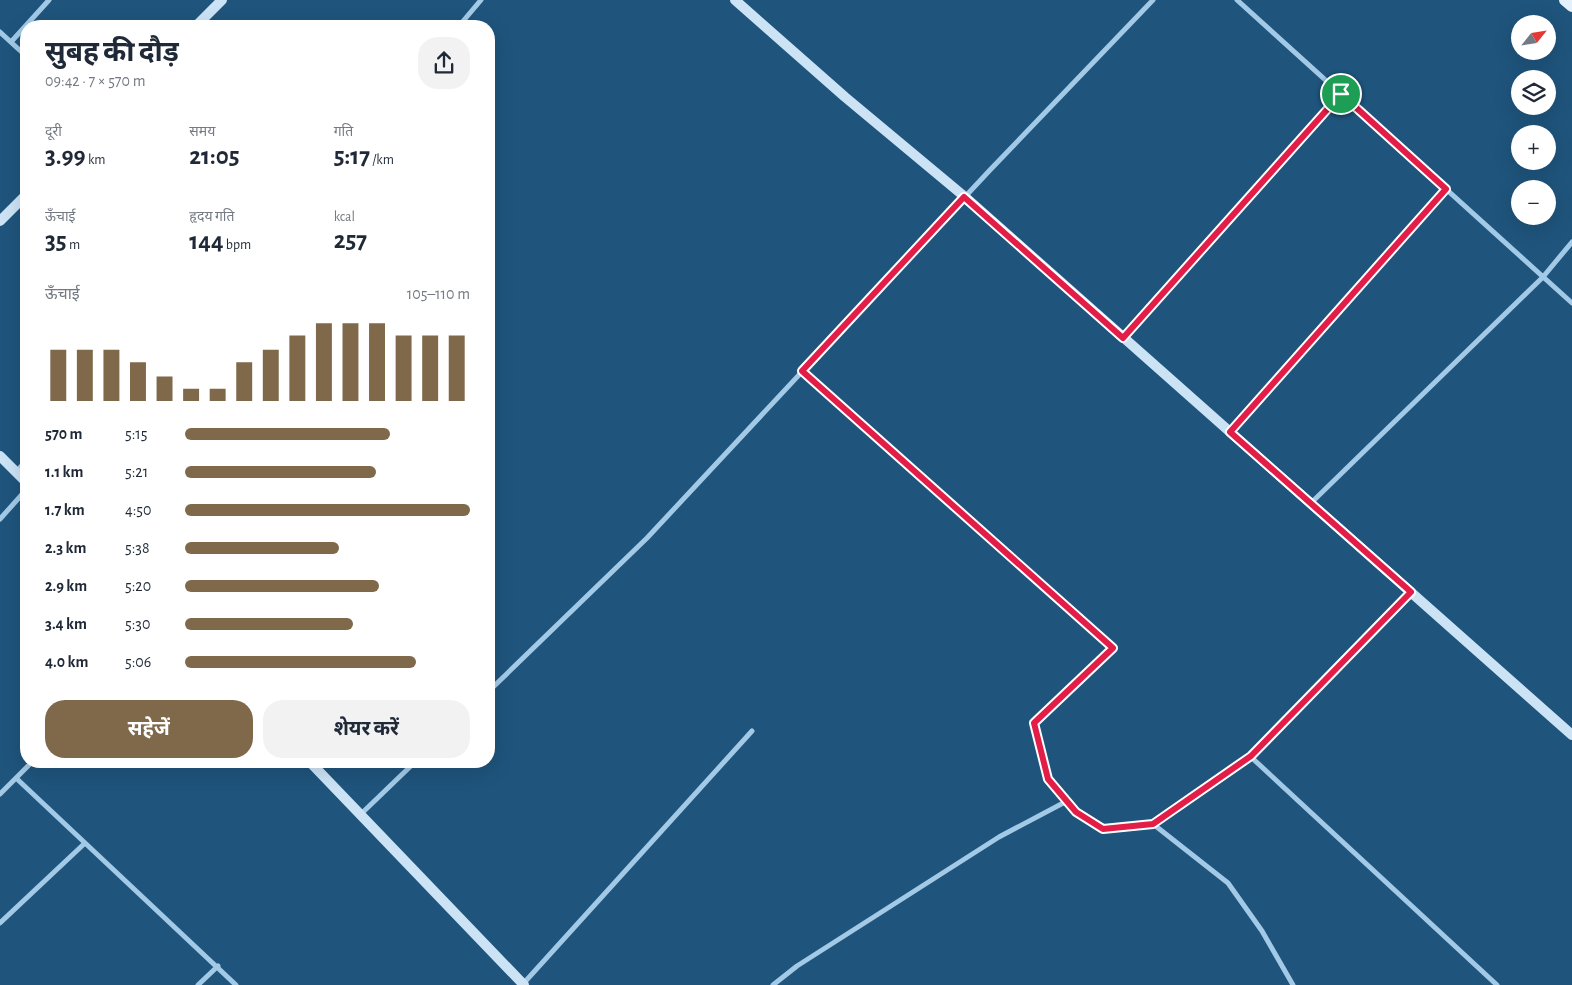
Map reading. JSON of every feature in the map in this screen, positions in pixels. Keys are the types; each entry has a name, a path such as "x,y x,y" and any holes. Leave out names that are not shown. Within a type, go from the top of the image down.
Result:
{"main road":[{"path":"1565,0 1572,6"}],"street":[{"path":"31,20 49,0"},
{"path":"202,20 222,0"},
{"path":"464,20 481,0"},
{"path":"735,0 845,97 964,197 1572,735"},
{"path":"495,685 646,538 964,197 1153,0"},
{"path":"1237,0 1572,303"},
{"path":"0,32 20,50"},
{"path":"11,42 20,32"},
{"path":"1123,338 1341,94"},
{"path":"1230,432 1446,189"},
{"path":"0,221 20,201"},
{"path":"1311,504 1543,277 1572,242"},
{"path":"802,371 1113,648 1034,723 1048,779 1076,812 1103,829 1153,824 1251,756 1411,592"},
{"path":"0,456 20,476"},
{"path":"16,472 20,468"},
{"path":"0,518 20,496"},
{"path":"316,768 524,984 752,731"},
{"path":"1251,756 1497,985"},
{"path":"0,794 26,768"},
{"path":"361,814 409,768"},
{"path":"16,778 218,966 236,985"},
{"path":"773,985 797,966 999,837 1067,801"},
{"path":"1153,824 1228,883 1262,931 1293,985"},
{"path":"0,923 86,843"},
{"path":"198,985 218,966"}],"route":[{"path":"1341,94 1446,189 1230,432 1411,592 1251,756 1153,824 1103,829 1076,812 1048,779 1034,723 1113,648 802,371 964,197 1123,338 1341,94"}]}
